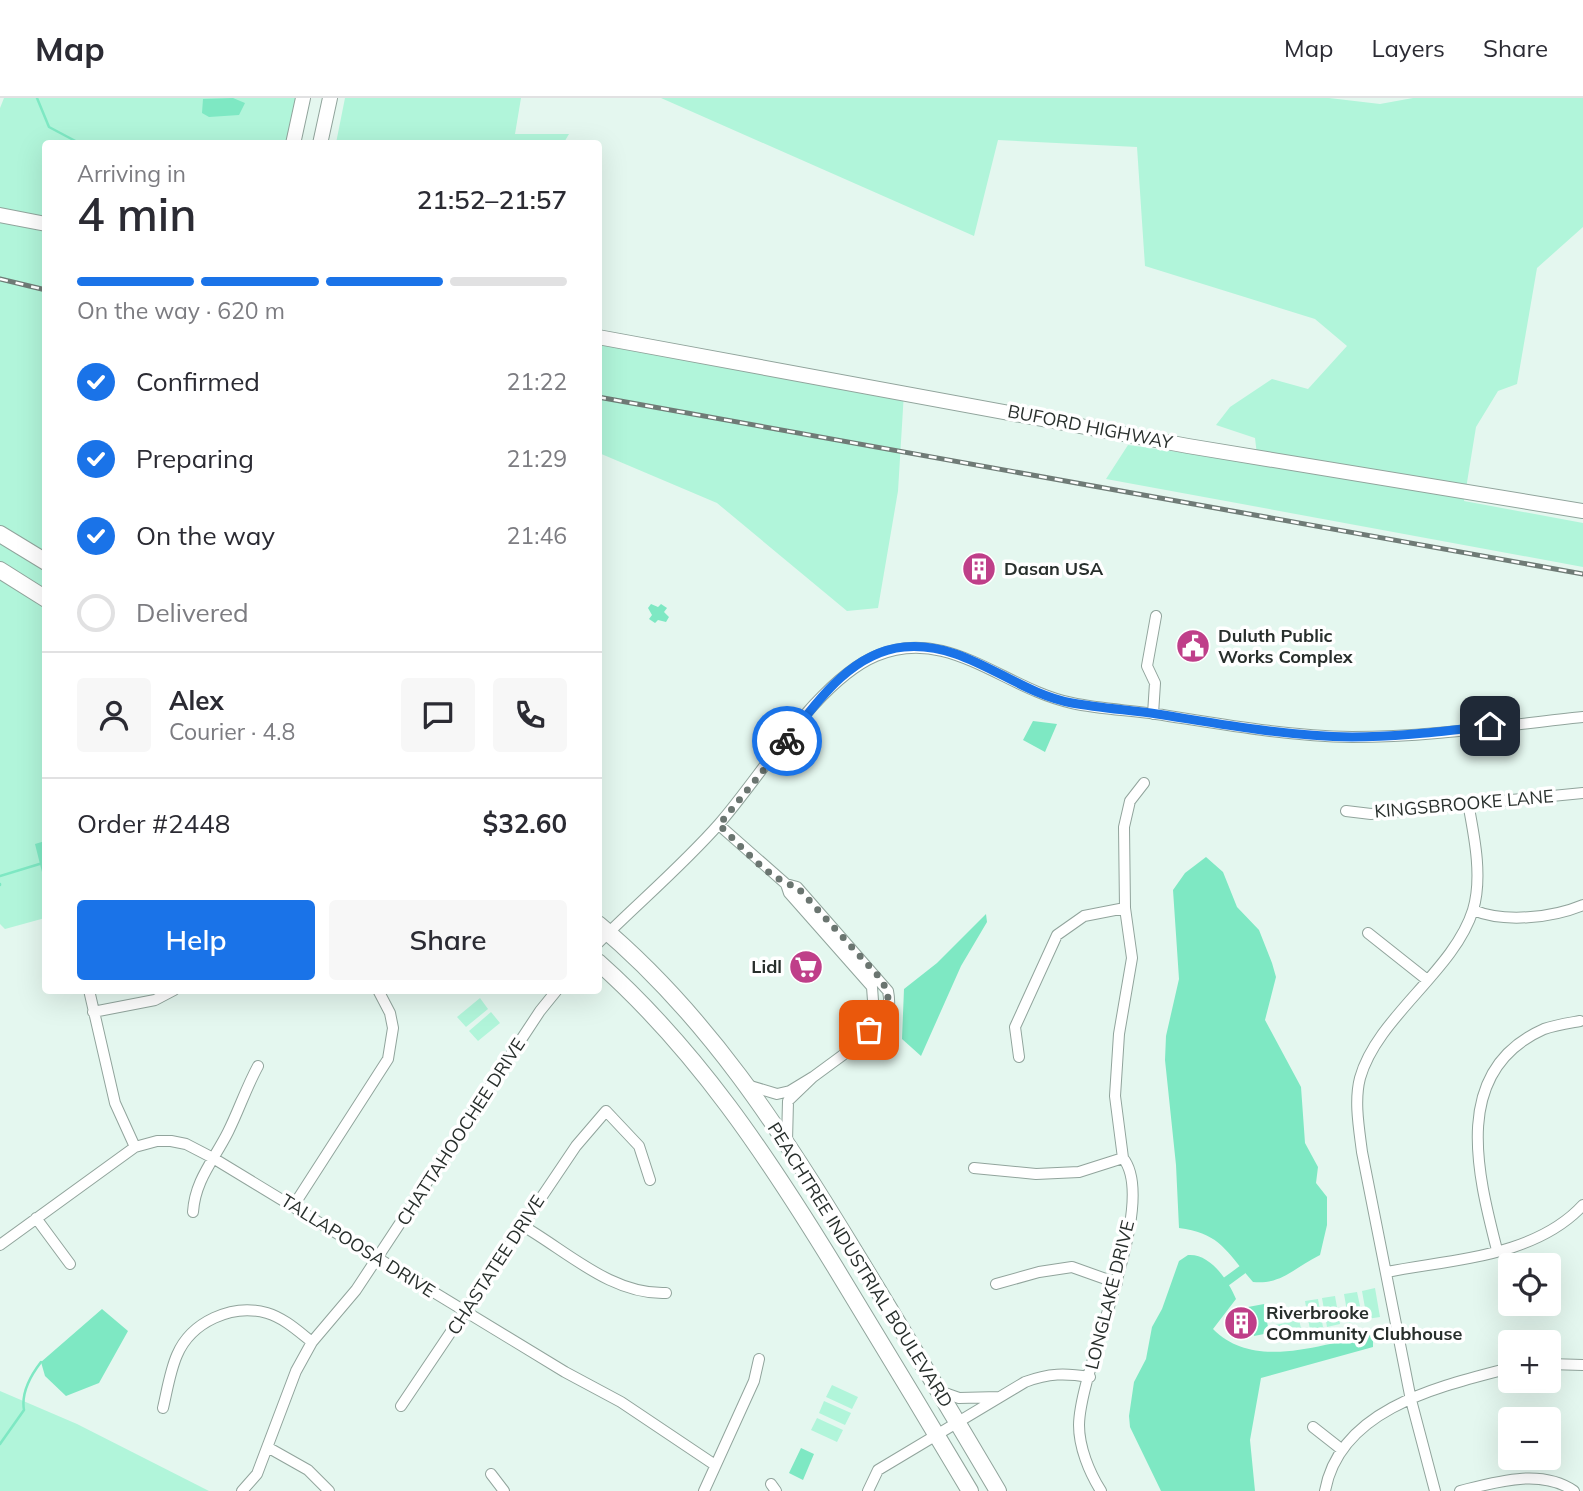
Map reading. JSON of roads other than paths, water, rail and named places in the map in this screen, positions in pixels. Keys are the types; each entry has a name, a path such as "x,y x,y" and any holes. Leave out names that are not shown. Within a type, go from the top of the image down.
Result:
{"highway":[{"path":"0,534 42,560"},
{"path":"0,570 42,596"},
{"name":"PEACHTREE INDUSTRIAL BOULEVARD","path":"602,933 674,995 746,1084 787,1141 998,1491"},
{"name":"PEACHTREE INDUSTRIAL BOULEVARD","path":"602,966 652,1013 702,1069 773,1166 970,1491"}],"main road":[{"path":"294,140 303,98"},
{"path":"321,140 330,98"},
{"path":"0,215 42,223"},
{"name":"BUFORD HIGHWAY","path":"602,338 1188,446 1583,511"}],"street":[{"path":"1153,714 1155,683 1147,666 1156,616"},
{"path":"602,933 719,825 817,701 854,667 900,647 925,646 952,652 1021,687 1050,698 1247,728 1352,737 1403,735 1583,717"},
{"name":"LONGLAKE DRIVE","path":"1101,1491 1083,1451 1079,1424 1117,1283 1133,1187 1129,1166 1123,1158 1115,1096 1119,1034 1132,958 1125,908 1125,827 1130,801 1144,783"},
{"name":"KINGSBROOKE LANE","path":"1346,811 1371,814 1583,793"},
{"path":"1435,1491 1411,1400 1362,1152 1357,1111 1360,1078 1374,1048 1426,979 1442,963 1473,910 1476,882 1474,839 1468,803"},
{"path":"719,825 786,884 789,892 872,987 874,1014 866,1038 789,1091 777,1094 746,1084"},
{"path":"1473,910 1494,915 1528,917 1583,905"},
{"path":"1020,1057 1015,1027 1057,935 1084,916 1125,908"},
{"path":"1368,933 1426,979"},
{"path":"90,994 115,1103 135,1147"},
{"path":"93,1012 155,1000 166,994"},
{"path":"294,1205 388,1059 393,1028 390,1013 380,994"},
{"name":"CHATTAHOOCHEE DRIVE","path":"242,1491 257,1475 296,1371 312,1342 356,1290 554,994"},
{"path":"1497,1251 1478,1146 1478,1108 1483,1091 1493,1068 1510,1050 1545,1029 1580,1021"},
{"path":"193,1212 199,1180 213,1158 258,1066"},
{"path":"787,1141 788,1101 813,1077"},
{"name":"CHASTATEE DRIVE","path":"401,1406 593,1125 606,1111 639,1146 650,1180"},
{"name":"TALLAPOOSA DRIVE","path":"0,1245 135,1147 157,1141 186,1144 294,1205 466,1312 621,1402 715,1465"},
{"path":"974,1168 1037,1174 1079,1172 1123,1158"},
{"path":"1387,1272 1497,1251 1542,1237 1583,1205"},
{"path":"36,1218 70,1264"},
{"path":"523,1226 613,1282 648,1294 666,1293"},
{"path":"996,1284 1039,1272 1072,1267 1117,1283"},
{"path":"163,1408 176,1356 186,1339 216,1316 251,1310 269,1313 287,1322 312,1342"},
{"path":"704,1491 754,1381 759,1359"},
{"path":"1561,1364 1583,1365"},
{"path":"1325,1491 1328,1475 1341,1449 1371,1419 1456,1382 1498,1371"},
{"path":"868,1491 878,1470 1025,1382 1047,1374 1063,1372 1090,1377"},
{"path":"938,1391 959,1398 1002,1397"},
{"path":"1313,1427 1341,1449"},
{"path":"269,1448 308,1470 329,1491"},
{"path":"491,1474 503,1491"},
{"path":"1460,1491 1532,1477 1564,1484 1574,1491"}],"waterway":[{"path":"37,98 49,127 73,140"},
{"path":"0,876 42,863"},
{"path":"1227,1281 1242,1270"},
{"path":"0,1444 24,1410 28,1385 41,1362"}],"railway":[{"path":"0,279 42,289"},
{"path":"602,398 1583,574"}],"place":[{"name":"Dasan USA","path":"979,569"},
{"name":"Duluth Public Works Complex","path":"1193,646"},
{"name":"Lidl","path":"806,967"},
{"name":"Riverbrooke COmmunity Clubhouse","path":"1241,1323"}]}
